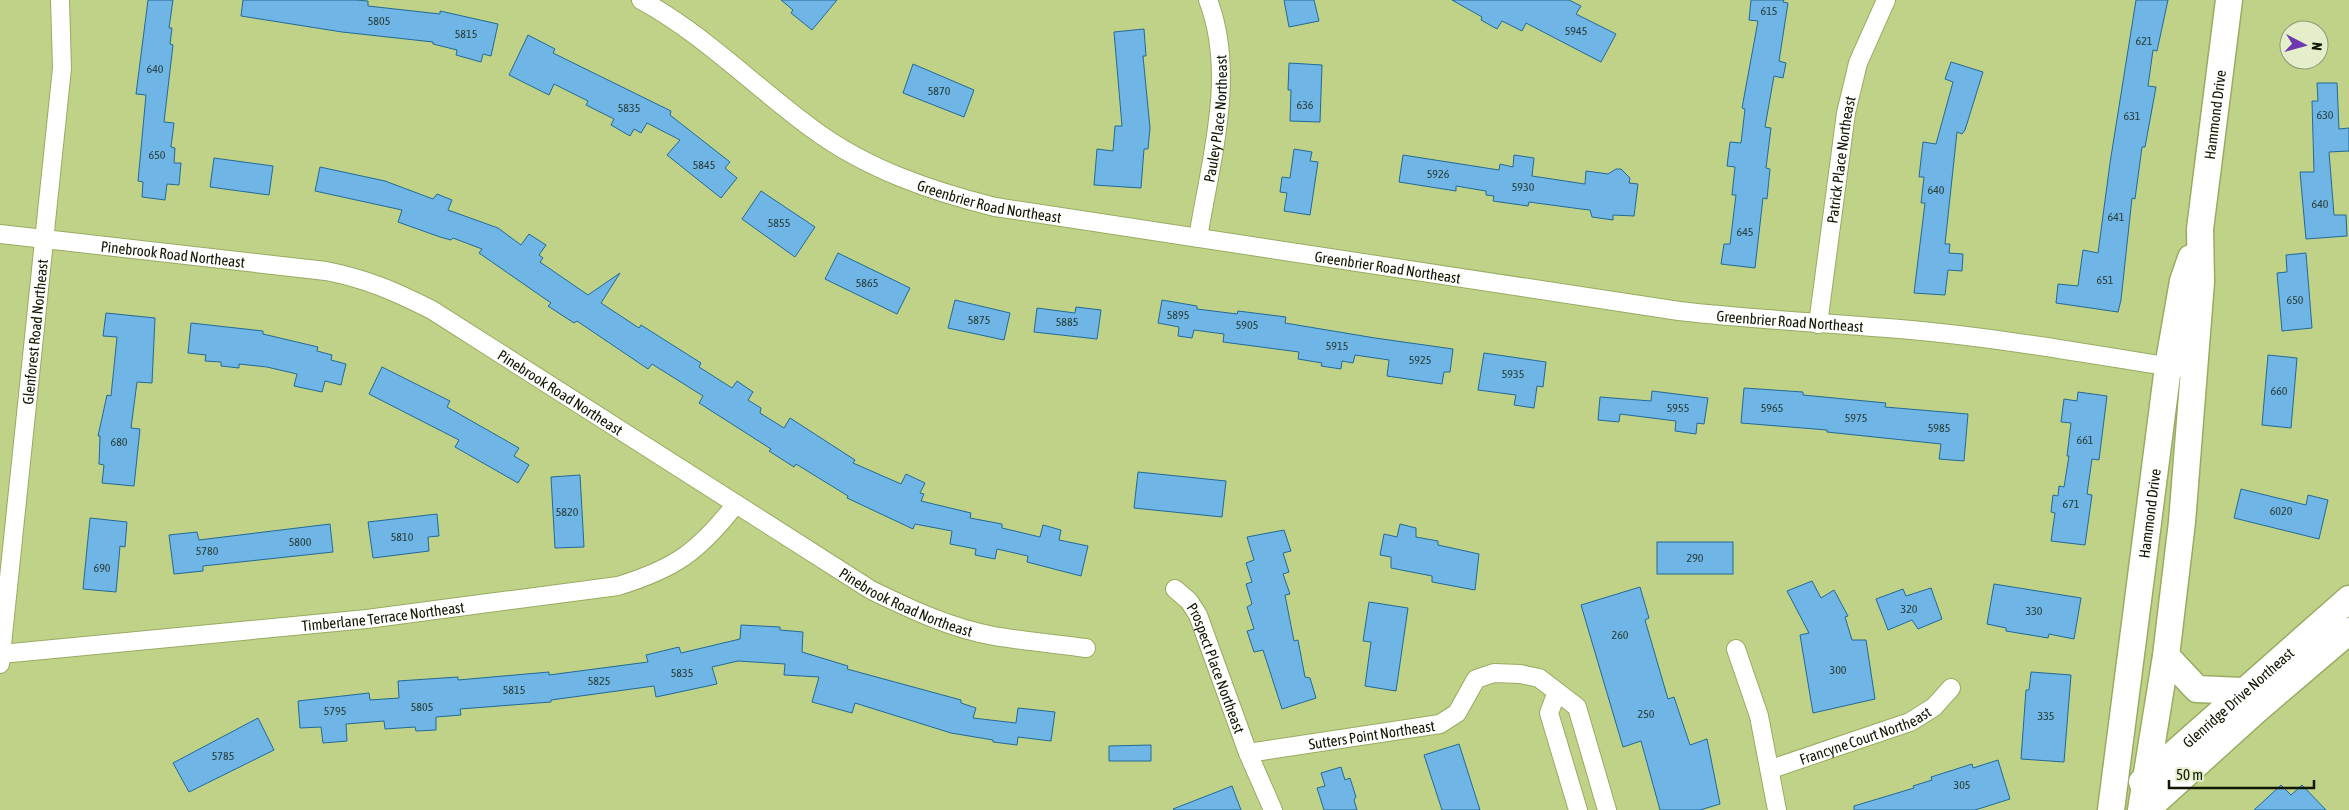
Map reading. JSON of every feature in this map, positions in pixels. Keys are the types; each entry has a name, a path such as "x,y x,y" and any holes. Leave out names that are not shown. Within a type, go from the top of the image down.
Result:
{"street":[{"name":"Glenforest Road Northeast","path":"1,659 46,239 62,68 60,0"},
{"name":"Greenbrier Road Northeast","path":"640,0 695,36 815,131 857,156 901,178 947,195 995,207 1679,311 1745,319 1912,330 2000,340 2194,371"},
{"name":"Pauley Place Northeast","path":"1198,238 1218,114 1221,70 1219,40 1208,0"},
{"name":"Patrick Place Northeast","path":"1818,324 1846,113 1858,64 1886,0"},
{"name":"Hammond Drive","path":"2141,810 2166,656 2182,522 2200,282 2200,229 2229,0"},
{"name":"Hammond Drive","path":"2107,807 2168,367 2184,281 2200,229"},
{"name":"Pinebrook Road Northeast","path":"0,234 326,271 357,277 387,287 432,310 871,590 917,613 954,626 993,636 1086,648"},
{"name":"Timberlane Terrace Northeast","path":"1,659 367,619 618,586 651,576 685,557 712,534 736,504"},
{"name":"Prospect Place Northeast","path":"1175,589 1189,601 1198,615 1248,753 1273,810"},
{"name":"Glenridge Drive Northeast","path":"2107,807 2146,780 2242,691 2349,599"},
{"name":"Glenridge Drive Northeast","path":"2146,810 2254,712 2349,631"},
{"path":"1736,649 1760,716 1777,810"},
{"path":"2166,656 2197,689 2242,691"},
{"name":"Sutters Point Northeast","path":"1248,753 1440,724 1457,713 1476,679 1494,673 1520,674 1539,678 1577,707 1607,810"},
{"name":"Francyne Court Northeast","path":"1771,769 1910,722 1934,707 1951,688"},
{"path":"1556,692 1549,714 1578,810"}],"building":[{"path":"148,0 173,0 169,28 172,28 170,44 173,45 164,122 174,123 171,147 175,148 174,163 181,163 179,185 167,184 165,200 142,197 143,182 138,181 146,95 136,94"},
{"path":"243,0 368,1 368,6 440,14 440,11 498,24 491,56 483,54 481,62 456,55 457,50 433,44 433,42 342,32 241,16"},
{"path":"781,0 837,0 812,30 791,13 793,10"},
{"path":"1284,0 1314,0 1319,21 1289,27"},
{"path":"1452,0 1569,0 1581,6 1576,14 1616,34 1601,62 1526,23 1522,31 1502,21 1497,29 1481,20 1482,17"},
{"path":"1751,0 1784,0 1783,2 1788,3 1779,61 1786,63 1783,78 1774,76 1765,127 1771,128 1766,168 1770,169 1767,199 1763,198 1755,268 1721,264 1724,244 1730,244 1736,195 1732,195 1735,167 1727,166 1730,142 1741,143 1745,109 1742,108 1758,21 1749,20"},
{"path":"2136,0 2168,0 2157,51 2153,50 2148,86 2156,87 2145,147 2142,147 2135,199 2132,198 2121,300 2118,312 2056,303 2058,284 2078,286 2083,250 2098,253 2110,163"},
{"path":"1144,29 1146,56 1143,56 1150,128 1148,149 1144,149 1141,188 1094,185 1097,149 1113,151 1115,126 1122,126 1114,32"},
{"path":"528,35 555,49 553,53 671,111 670,115 730,162 725,168 737,178 721,198 667,155 680,140 647,123 641,133 634,129 630,136 611,125 614,119 586,105 588,101 554,84 549,95 509,75"},
{"path":"1951,62 1983,72 1965,130 1962,134 1957,132 1945,244 1950,244 1949,253 1963,254 1962,271 1948,270 1945,295 1914,293 1925,203 1921,203 1924,177 1919,177 1923,142 1936,144 1953,82 1945,79"},
{"path":"1289,63 1322,65 1320,122 1290,121 1291,90 1288,90"},
{"path":"913,64 974,90 964,117 903,93"},
{"path":"2317,83 2337,83 2339,129 2349,128 2349,151 2329,152 2334,215 2346,215 2347,236 2306,239 2300,172 2314,172 2312,101 2318,101"},
{"path":"1294,149 1312,152 1310,161 1318,162 1310,215 1284,211 1287,193 1280,192 1282,177 1290,178"},
{"path":"1403,155 1499,170 1500,164 1513,167 1514,155 1534,158 1532,176 1585,184 1586,171 1608,174 1616,169 1621,169 1630,178 1629,183 1638,184 1634,216 1613,215 1613,220 1592,217 1590,210 1529,202 1528,206 1493,201 1494,196 1486,195 1486,191 1456,186 1456,191 1399,182"},
{"path":"214,158 273,166 269,195 210,187"},
{"path":"320,167 385,181 433,199 437,194 452,200 448,210 498,228 521,245 529,234 546,245 539,255 543,258 540,262 588,295 620,273 601,303 639,328 641,325 701,363 699,367 732,388 737,381 753,392 748,400 761,408 760,413 784,428 790,418 855,460 853,463 901,484 906,474 925,483 920,493 924,494 921,501 971,513 970,518 1002,524 1002,528 1040,537 1043,525 1061,530 1059,540 1088,546 1081,576 1027,562 1028,556 997,549 995,559 975,555 976,549 950,544 952,531 915,524 913,529 847,498 848,496 796,464 794,467 769,451 771,449 699,403 703,396 652,364 648,369 577,321 574,323 548,306 551,303 479,253 482,249 453,238 451,240 440,237 398,222 402,210 315,191"},
{"path":"761,191 815,227 795,257 742,219"},
{"path":"838,253 910,288 897,314 825,279"},
{"path":"2306,253 2312,328 2282,331 2277,273 2287,272 2286,255"},
{"path":"955,300 1010,313 1004,340 948,328"},
{"path":"1162,300 1197,306 1197,309 1237,314 1238,311 1286,317 1285,323 1453,349 1450,372 1444,372 1442,384 1387,376 1389,360 1355,355 1353,363 1342,361 1341,369 1321,366 1322,363 1298,359 1299,352 1223,342 1224,334 1194,330 1192,338 1178,336 1179,327 1158,323"},
{"path":"1076,307 1101,310 1097,339 1034,332 1037,308 1075,313"},
{"path":"106,313 155,318 152,383 137,382 131,428 140,429 134,486 102,483 104,465 99,464 100,436 98,436 107,395 111,396 117,337 103,336"},
{"path":"191,323 263,331 263,334 318,347 317,351 332,355 331,360 346,364 341,385 325,381 322,392 294,386 297,374 267,367 239,364 239,368 221,366 221,362 205,361 206,355 188,353"},
{"path":"1484,353 1546,362 1543,387 1537,386 1534,408 1514,405 1516,395 1478,390"},
{"path":"2268,355 2297,358 2291,428 2262,425"},
{"path":"382,367 450,401 447,407 519,448 514,456 529,465 518,483 455,447 459,440 369,394"},
{"path":"1744,388 1803,392 1803,395 1886,403 1885,407 1968,414 1964,461 1939,459 1941,444 1827,432 1827,430 1741,423"},
{"path":"1652,391 1708,398 1704,424 1697,423 1696,434 1675,431 1676,421 1620,414 1619,422 1598,420 1600,397 1651,401"},
{"path":"2078,392 2107,396 2099,460 2092,459 2087,494 2092,495 2085,545 2051,541 2055,513 2051,512 2053,495 2058,496 2059,486 2064,487 2069,456 2067,456 2071,423 2061,422 2064,399 2077,401"},
{"path":"1138,472 1226,481 1222,517 1134,508"},
{"path":"580,475 584,547 555,548 551,477"},
{"path":"2241,489 2306,505 2308,495 2328,500 2319,539 2234,518"},
{"path":"437,514 439,536 428,537 429,551 373,558 368,522"},
{"path":"90,518 127,522 125,547 120,546 116,592 83,589"},
{"path":"330,524 333,552 203,566 203,571 174,574 169,535 197,532 199,540"},
{"path":"1400,524 1416,528 1416,537 1438,541 1438,545 1479,554 1475,590 1432,582 1432,576 1391,568 1391,557 1380,555 1384,534 1397,537"},
{"path":"1284,530 1291,551 1283,553 1289,572 1283,574 1290,594 1285,595 1294,641 1298,640 1305,677 1310,678 1316,698 1282,709 1263,650 1254,652 1247,631 1254,629 1247,607 1252,604 1246,584 1252,582 1246,563 1254,560 1247,537"},
{"path":"1657,542 1733,542 1733,574 1657,574"},
{"path":"1812,581 1821,598 1834,590 1848,616 1845,617 1852,640 1866,640 1875,699 1813,713 1800,635 1809,633 1787,591"},
{"path":"1994,584 2081,598 2074,639 2049,634 2048,638 2006,631 2006,628 1987,624"},
{"path":"1640,587 1649,618 1645,620 1668,699 1674,697 1690,745 1707,739 1720,804 1700,810 1660,810 1641,741 1623,747 1581,605"},
{"path":"1931,588 1942,619 1918,629 1912,620 1888,630 1876,599 1903,589 1906,596"},
{"path":"1369,602 1408,608 1396,691 1365,686 1371,642 1363,641"},
{"path":"741,625 780,627 780,630 803,632 802,652 848,666 847,669 961,700 961,703 976,708 973,718 1016,723 1018,708 1055,712 1051,741 1018,737 1017,745 993,742 993,740 951,733 855,703 852,713 812,702 819,677 784,675 785,664 738,661 712,667 717,684 656,697 654,686 551,700 551,702 460,709 461,715 436,717 436,730 416,731 415,727 385,729 384,721 346,724 347,741 323,743 321,727 300,728 298,701 369,693 370,700 399,698 398,681 458,677 458,680 549,672 549,675 648,662 646,655 679,647 681,653 740,639"},
{"path":"2031,672 2071,675 2064,762 2021,759 2026,690 2029,690"},
{"path":"258,718 274,750 189,792 173,763"},
{"path":"1459,744 1480,810 1442,810 1424,755"},
{"path":"1151,745 1151,761 1109,761 1109,746"},
{"path":"1998,760 2010,799 1975,810 1854,810 1854,806 1914,788 1913,786 1932,780 1931,777 1972,764 1973,768"},
{"path":"1341,767 1345,780 1350,778 1356,797 1354,800 1357,810 1324,810 1317,788 1325,786 1321,773"},
{"path":"2281,785 2291,795 2302,785 2326,810 2254,810"},
{"path":"1232,786 1241,810 1173,809"}]}
